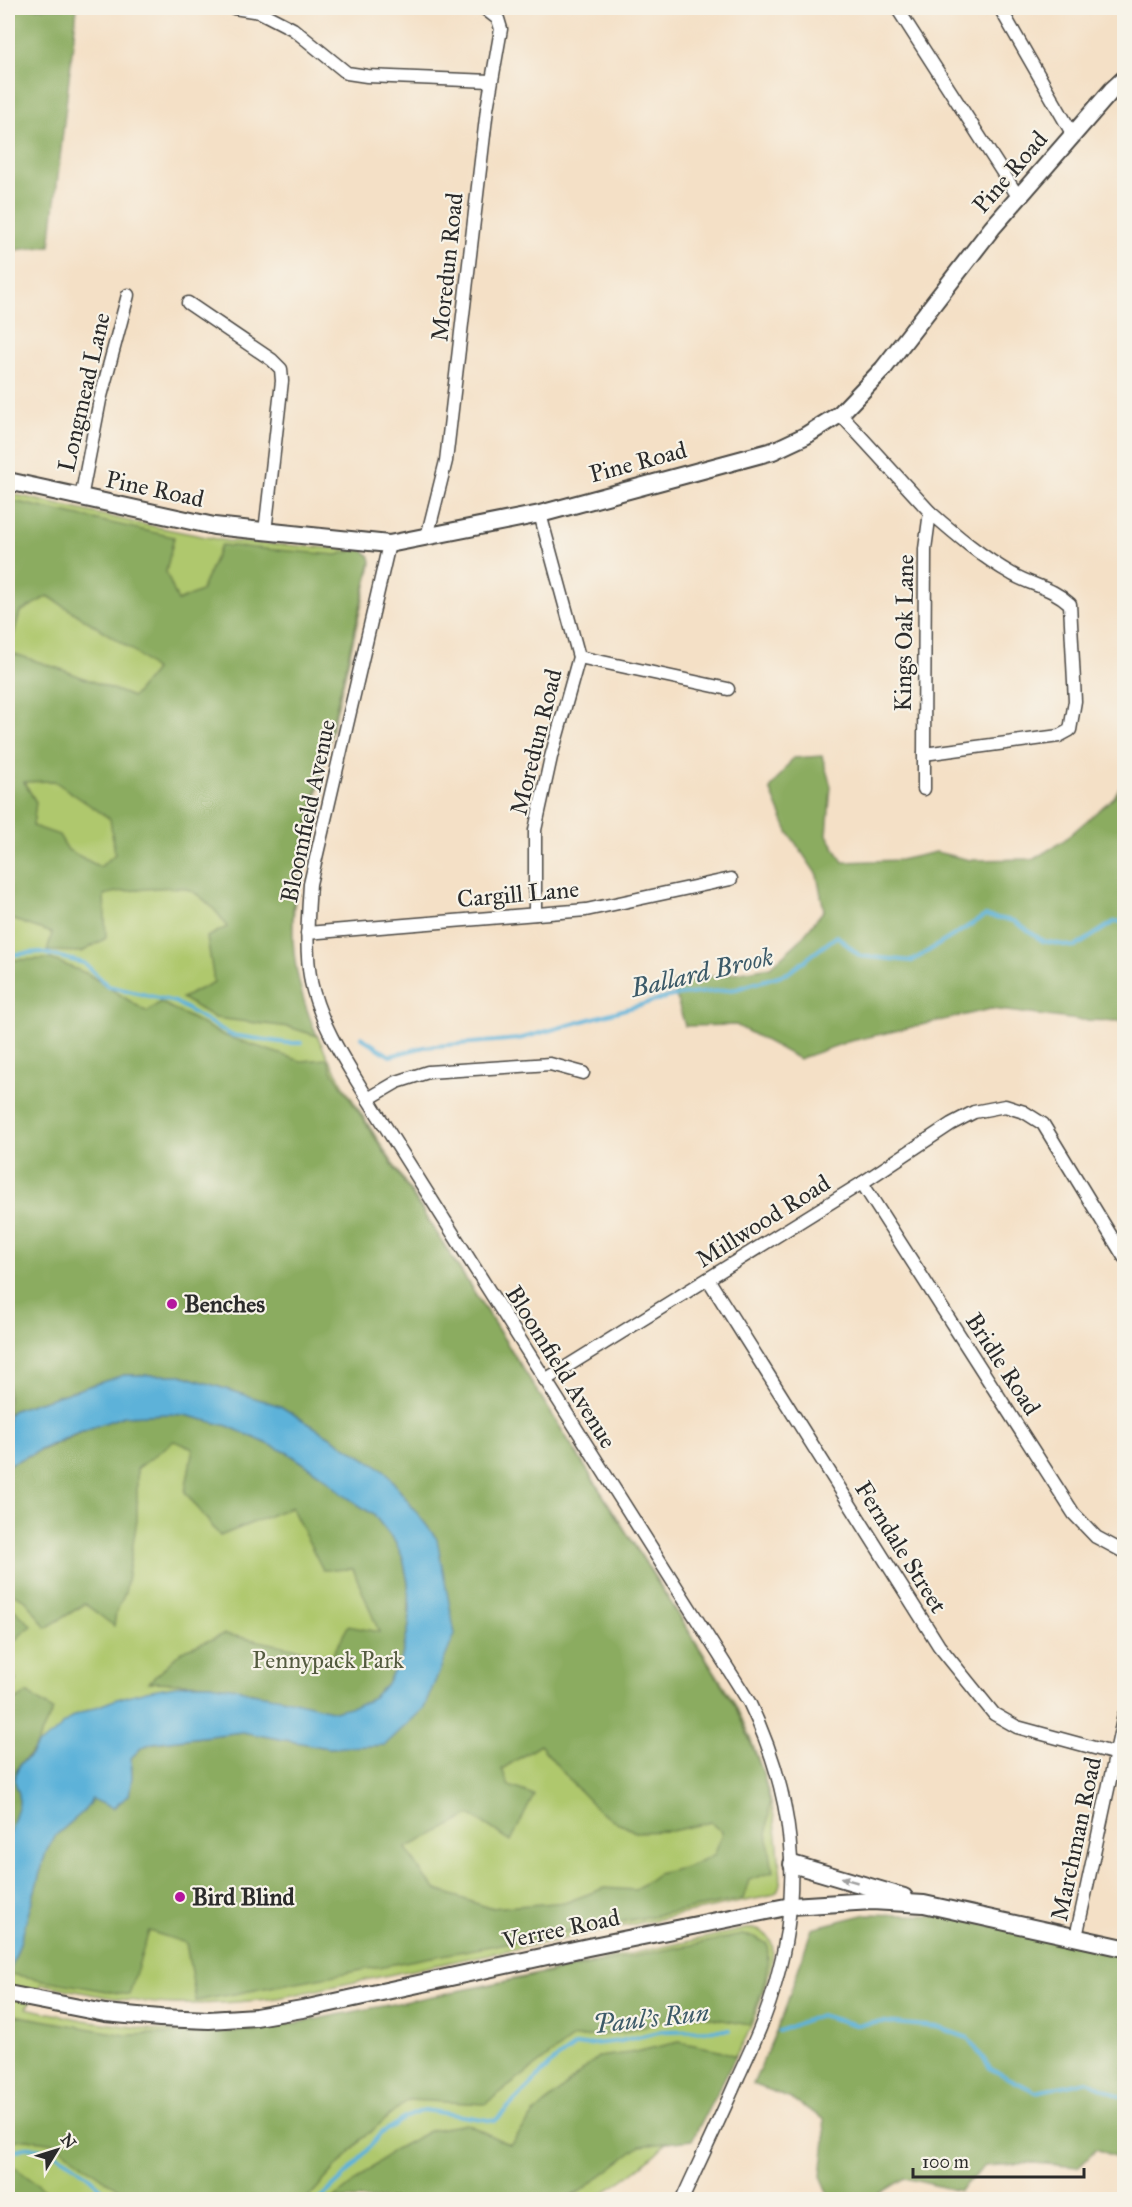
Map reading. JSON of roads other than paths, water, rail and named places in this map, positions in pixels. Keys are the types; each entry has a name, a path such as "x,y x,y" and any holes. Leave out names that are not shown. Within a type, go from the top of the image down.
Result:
{"street":[{"path":"234,8 260,12 293,29 347,73 367,76 490,81"},
{"name":"Moredun Road","path":"427,537 446,461 490,81 501,29 498,19 484,8"},
{"path":"897,8 1019,198"},
{"path":"1000,8 1073,135"},
{"name":"Pine Road","path":"8,481 214,526 389,544 540,514 773,451 805,436 840,414 883,369 992,228 1112,90 1125,79"},
{"name":"Longmead Lane","path":"81,498 100,400 128,295"},
{"path":"188,303 272,360 281,369 282,381 265,532"},
{"path":"840,414 930,512 995,564 1014,576 1058,593 1070,604 1075,701 1070,730 1059,736 924,754"},
{"name":"Kings Oak Lane","path":"924,789 925,549 930,512"},
{"name":"Moredun Road","path":"535,915 535,830 551,758 579,657 540,514"},
{"name":"Bloomfield Avenue","path":"389,544 310,884 307,933 311,981 321,1013 343,1058 368,1100 748,1702 765,1736 779,1782 788,1824 792,1864 791,1906 776,1983 760,2027 682,2199"},
{"path":"579,657 728,689"},
{"name":"Cargill Lane","path":"307,933 586,910 731,879"},
{"path":"368,1100 397,1082 428,1072 550,1064 583,1073"},
{"name":"Millwood Road","path":"545,1380 862,1183 951,1124 974,1112 1005,1106 1024,1112 1043,1124 1125,1257"},
{"name":"Bridle Road","path":"862,1183 1074,1514 1096,1537 1125,1552"},
{"name":"Ferndale Street","path":"708,1279 939,1646 994,1714 1017,1728 1120,1755"},
{"name":"Marchman Road","path":"1076,1937 1120,1755 1125,1715"},
{"path":"792,1864 872,1886 924,1904"},
{"name":"Verree Road","path":"15,1996 105,2013 160,2018 208,2020 256,2017 791,1906 872,1901 924,1904 1125,1948"}],"water":[{"path":"124,1375 181,1375 280,1406 384,1470 437,1539 455,1634 424,1708 385,1745 328,1748 242,1732 153,1743 142,1747 131,1758 132,1777 129,1795 113,1808 92,1799 84,1811 55,1836 46,1852 8,1977 8,1840 19,1804 19,1794 14,1779 20,1764 31,1755 37,1745 73,1716 117,1699 187,1684 210,1684 236,1688 335,1711 367,1702 386,1685 402,1656 409,1626 408,1582 403,1558 395,1542 374,1515 342,1494 323,1476 288,1453 228,1426 185,1415 124,1416 74,1434 8,1465 8,1415 14,1410"}],"waterway":[{"name":"Ballard Brook","path":"361,1037 390,1056 424,1047 519,1039 672,996 736,989 788,973 837,936 860,956 912,961 985,916 1014,921 1043,941 1075,947 1114,922 1124,921"},
{"name":"Ballard Brook","path":"8,955 40,952 84,963 108,986 175,1002 231,1035 301,1043"},
{"name":"Paul's Run","path":"779,2031 820,2015 856,2025 883,2022 937,2027 968,2038 991,2069 1036,2092 1087,2081 1124,2098"},
{"name":"Paul's Run","path":"319,2200 350,2171 380,2134 406,2117 424,2110 495,2121 553,2062 575,2046 621,2041 662,2031 729,2030"},
{"name":"Paul's Run","path":"8,2155 20,2149 45,2150 71,2163 113,2200"}],"place":[{"name":"Benches","path":"172,1304"},
{"name":"Bird Blind","path":"180,1897"}],"park label":[{"name":"Pennypack Park","path":"328,1660"}]}
